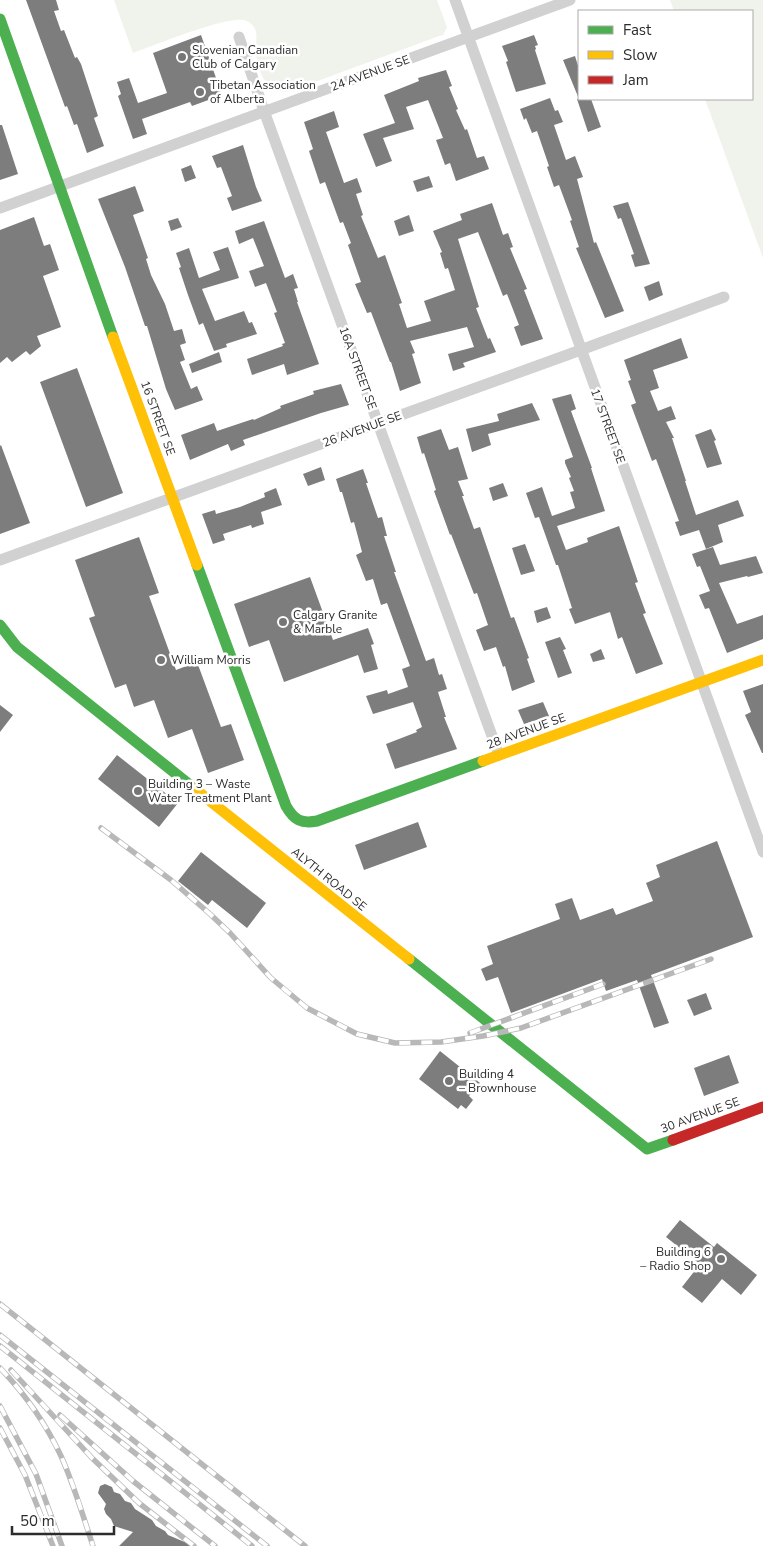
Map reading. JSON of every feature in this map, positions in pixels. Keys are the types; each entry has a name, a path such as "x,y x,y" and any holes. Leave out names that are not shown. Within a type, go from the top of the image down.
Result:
{"street":[{"name":"17 STREET SE","path":"454,0 763,852"},
{"name":"24 AVENUE SE","path":"0,208 570,0"},
{"name":"16 STREET SE","path":"0,19 286,806 298,822"},
{"name":"16A STREET SE","path":"239,37 264,111 499,755"},
{"name":"26 AVENUE SE","path":"0,560 724,297"},
{"name":"ALYTH ROAD SE","path":"0,625 24,653 647,1149"},
{"name":"28 AVENUE SE","path":"298,822 317,821 763,660"},
{"name":"30 AVENUE SE","path":"647,1149 763,1107"}],"shaded area":[{"path":"114,0 437,0 447,27 443,35 288,92 274,89 264,80 257,59 256,31 247,21 239,20 210,26 133,53"},
{"path":"670,0 763,0 763,258 705,100 753,100 753,10 674,10"}],"building":[{"path":"26,0 56,0 59,10 54,11 61,31 64,30 75,58 77,57 81,64 98,116 94,118 104,146 87,153 77,124 74,125 67,106 65,107"},
{"path":"201,35 222,95 192,106 190,102 142,119 147,134 133,139 118,96 121,94 117,82 129,78 138,103 167,93 153,53"},
{"path":"534,35 538,45 535,46 535,50 546,84 516,92 502,46"},
{"path":"575,56 578,66 578,97 563,60"},
{"path":"446,70 452,86 449,87 458,109 456,110 465,130 467,129 477,158 484,156 489,169 456,181 450,163 445,165 436,140 443,138 428,100 406,107 414,129 383,138 392,161 376,167 363,134 395,123 384,95 419,81 418,78"},
{"path":"550,98 555,111 558,110 563,122 554,125 566,160 575,156 583,177 577,179 594,243 596,242 624,311 605,318 576,248 579,247 570,221 572,220 559,185 554,187 537,131 532,133 520,109"},
{"path":"577,99 591,100 601,127 588,132"},
{"path":"334,111 339,127 326,132 344,183 357,178 362,192 356,194 363,215 361,216 378,258 385,255 402,303 399,304 407,328 431,321 424,301 455,290 448,268 445,269 440,253 442,252 433,231 462,220 460,214 492,203 503,235 508,233 513,247 510,248 527,289 524,290 543,339 521,346 514,327 519,325 507,294 503,296 478,232 458,239 479,307 476,308 488,339 490,338 496,352 463,363 465,367 453,371 448,354 474,347 467,327 410,341 415,353 412,354 421,383 400,391 391,362 371,312 367,313 355,284 361,282 348,245 351,243 343,222 340,223 325,182 320,184 309,151 313,149 304,122"},
{"path":"0,125 2,125 18,174 0,180"},
{"path":"243,145 262,201 232,211 227,198 232,196 221,167 217,168 212,156"},
{"path":"191,165 196,178 185,182 181,169"},
{"path":"429,176 433,187 417,192 413,181"},
{"path":"135,186 144,211 133,215 148,258 146,259 151,275 165,304 174,331 182,329 186,343 180,345 185,360 180,362 191,389 197,386 203,400 175,410 166,389 147,326 145,326 125,267 98,199"},
{"path":"628,202 650,264 635,267 631,255 634,254 621,218 618,219 613,206"},
{"path":"409,215 414,231 399,236 394,221"},
{"path":"34,217 44,246 50,244 59,270 43,276 61,327 37,336 41,346 30,355 26,351 12,362 7,357 0,363 0,230"},
{"path":"178,218 182,227 171,231 168,221"},
{"path":"264,221 285,278 293,274 298,288 294,289 297,302 319,364 287,375 284,364 252,375 247,359 283,346 282,344 285,343 274,313 277,312 266,283 255,287 249,271 264,266 253,238 239,244 235,231"},
{"path":"228,247 239,278 202,289 215,321 244,311 249,323 252,322 257,334 226,344 227,347 214,351 203,323 199,325 179,268 181,267 176,253 189,248 199,278 220,270 213,252"},
{"path":"659,281 663,295 649,301 644,287"},
{"path":"681,338 688,358 653,370 659,388 650,391 658,411 671,406 676,419 666,422 674,438 672,438 696,515 738,500 744,516 718,525 723,542 706,549 699,530 680,536 675,522 679,521 656,459 652,461 631,405 636,403 628,381 631,380 624,360"},
{"path":"219,352 222,362 192,373 189,364"},
{"path":"77,368 123,493 86,507 40,382"},
{"path":"341,384 349,405 243,440 245,445 231,451 228,444 190,460 181,435 214,423 217,431 254,420 281,408 280,406 314,394 313,391"},
{"path":"571,394 576,409 571,411 592,468 605,511 557,526 566,550 588,542 587,538 619,526 638,582 635,583 646,613 643,614 663,664 636,674 622,637 618,639 610,612 575,624 569,609 572,608 558,565 556,565 539,517 535,518 526,493 542,487 552,516 575,508 570,492 574,491 569,478 571,477 565,463 565,460 573,457 552,399"},
{"path":"532,403 540,420 488,434 491,445 472,452 466,429 499,421 497,414"},
{"path":"441,429 449,450 458,447 468,479 458,481 464,496 462,496 474,529 480,527 511,618 514,617 529,658 527,659 535,682 512,691 505,666 503,667 496,647 484,651 476,630 488,625 477,593 474,594 450,535 434,491 436,490 424,453 422,454 417,437"},
{"path":"711,429 722,464 707,468 695,435"},
{"path":"0,446 30,523 0,534"},
{"path":"321,467 325,480 308,486 303,474"},
{"path":"363,469 378,518 382,517 387,536 384,536 396,572 394,572 426,661 434,658 439,675 442,674 447,689 438,692 446,717 444,717 457,749 395,769 386,744 417,732 416,730 422,727 413,702 373,714 366,696 387,690 388,694 408,687 402,669 410,666 387,603 381,605 373,579 366,581 356,555 362,552 354,522 351,523 336,479"},
{"path":"503,483 508,496 493,501 489,488"},
{"path":"276,488 282,505 261,512 264,524 252,528 251,525 223,534 225,540 213,544 202,514 215,510 216,514 240,507 265,497 264,493"},
{"path":"139,537 159,593 149,596 176,670 197,662 221,727 231,724 244,760 208,773 192,729 168,738 154,700 134,707 126,684 115,688 89,618 95,616 75,560"},
{"path":"525,544 535,571 521,575 512,548"},
{"path":"713,547 720,565 756,556 763,573 719,583 737,624 763,615 763,639 727,653 709,608 705,609 699,595 710,591 700,566 697,567 692,554"},
{"name":"Calgary Granite & Marble","path":"310,577 333,640 368,628 374,644 371,645 378,669 364,673 358,655 284,682 269,640 249,647 234,604"},
{"path":"547,607 551,618 537,623 534,611"},
{"path":"560,637 566,649 563,650 572,673 558,678 545,642"},
{"path":"601,649 605,659 593,662 590,654"},
{"path":"763,684 762,753 745,715 751,712 743,691"},
{"path":"543,702 549,716 524,724 518,710"},
{"path":"0,705 13,715 0,732"},
{"name":"Building 3 – Waste Water Treatment Plant","path":"117,755 178,803 159,827 98,779"},
{"path":"418,822 427,847 364,870 355,845"},
{"path":"717,841 753,937 651,975 669,1023 654,1028 637,980 606,991 602,979 511,1013 498,977 486,981 481,969 493,964 487,946 560,919 555,904 572,898 580,920 613,908 616,915 653,901 646,883 660,877 656,865"},
{"path":"201,852 266,903 247,928 212,900 208,905 178,881"},
{"path":"706,993 712,1009 694,1016 687,1000"},
{"name":"Building 4 – Brownhouse","path":"440,1051 480,1083 469,1096 473,1100 466,1109 461,1105 458,1109 419,1079"},
{"path":"729,1055 739,1083 704,1096 694,1068"},
{"name":"Building 6 – Radio Shop","path":"680,1220 714,1247 717,1243 757,1275 741,1295 722,1279 702,1303 682,1287 700,1264 666,1237"},
{"path":"105,1484 112,1487 114,1492 120,1494 125,1501 131,1503 135,1509 152,1520 156,1526 168,1535 194,1546 119,1546 133,1532 114,1526 106,1514 104,1509 106,1504 98,1493 100,1486"}],"railway":[{"path":"101,828 171,880 210,914 271,978 307,1008 357,1034 395,1043 441,1042 521,1028 711,959"},
{"path":"470,1033 603,984"},
{"path":"0,1304 305,1546"},
{"path":"0,1335 267,1546"},
{"path":"0,1346 252,1546"},
{"path":"0,1368 18,1388 49,1432 70,1478 93,1546"},
{"path":"11,1370 92,1458 139,1503 194,1546"},
{"path":"0,1406 36,1474 62,1546"},
{"path":"60,1415 133,1481 215,1546"},
{"path":"0,1428 25,1475 53,1546"}],"traffic: fast":[{"path":"0,19 113,337"},
{"path":"197,565 286,806 295,818 307,822 317,821 483,761"},
{"path":"0,625 17,647 195,789"},
{"path":"409,959 647,1149 673,1140"}],"traffic: slow":[{"path":"113,337 197,565"},
{"path":"483,761 763,660"},
{"path":"195,789 409,959"}],"traffic: jam":[{"path":"673,1140 763,1107"}],"place":[{"name":"Slovenian Canadian Club of Calgary","path":"182,57"},
{"name":"Tibetan Association of Alberta","path":"200,92"},
{"name":"Calgary Granite & Marble","path":"283,622"},
{"name":"William Morris","path":"161,660"},
{"name":"Building 3 – Waste Water Treatment Plant","path":"138,791"},
{"name":"Building 4 – Brownhouse","path":"449,1081"},
{"name":"Building 6 – Radio Shop","path":"721,1259"}]}
